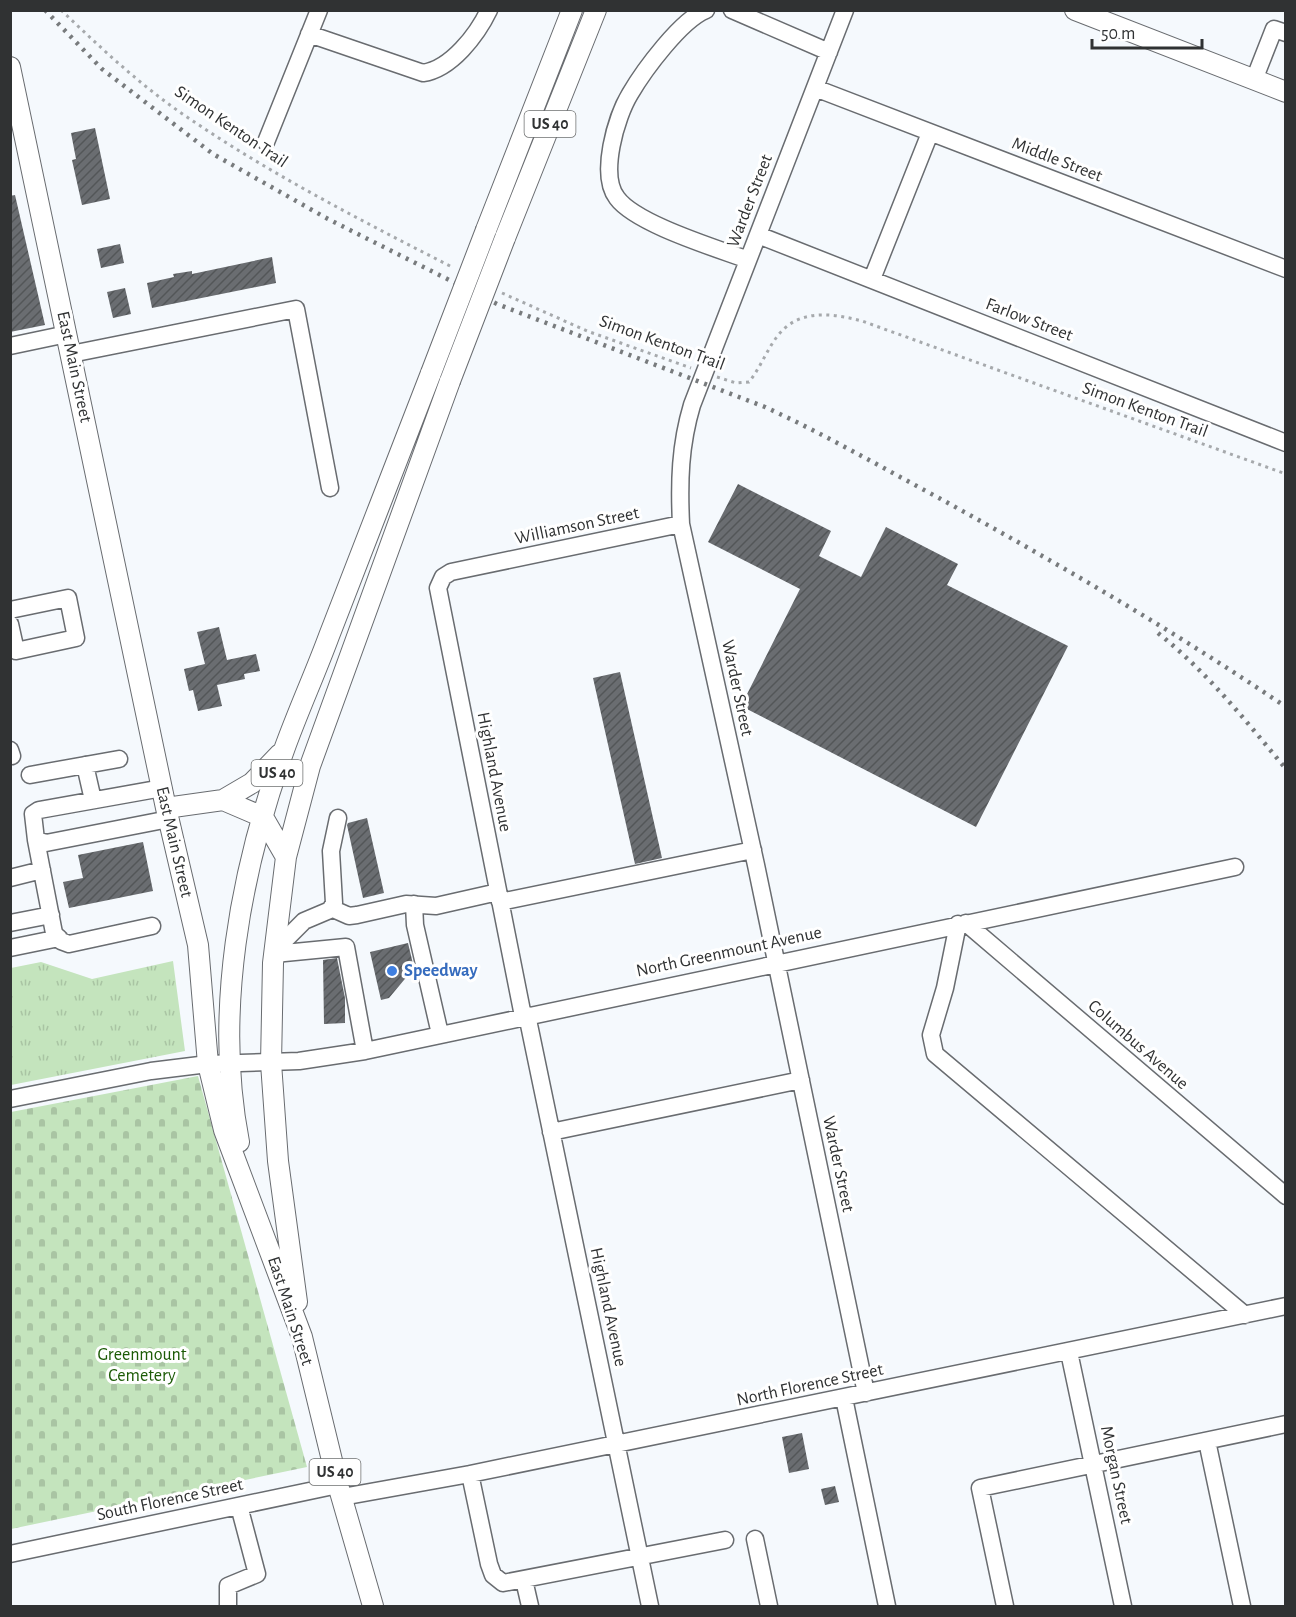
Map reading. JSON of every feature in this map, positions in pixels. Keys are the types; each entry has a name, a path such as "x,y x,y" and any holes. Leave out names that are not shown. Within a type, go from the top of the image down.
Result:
{"main road":[{"name":"US 40","path":"249,1195 236,1125 230,1063 230,999 241,914 263,817 284,750 572,10"},
{"name":"US 40","path":"302,1337 278,1161 271,1063 275,952 286,857 310,766 450,381 596,10"},
{"path":"1075,10 1254,80 1284,87"},
{"name":"East Main Street","path":"10,67 59,336 71,354 167,813 198,945 208,1064 224,1130 302,1337 340,1491 373,1606"},
{"path":"167,813 223,800 252,783 284,750"},
{"path":"223,800 263,817 286,857"}],"street":[{"path":"266,142 319,10"},
{"path":"309,34 423,73 432,71 462,49 489,10"},
{"path":"706,10 675,36 629,95 608,161 609,183 616,198 649,221 748,260"},
{"path":"732,10 829,52"},
{"name":"Warder Street","path":"845,10 692,405 680,459 681,524 753,850 866,1394"},
{"path":"1254,80 1274,29 1286,33"},
{"name":"Middle Street","path":"815,88 1286,269"},
{"path":"872,279 930,133"},
{"name":"Farlow Street","path":"758,235 1286,443"},
{"path":"71,354 296,309 330,488"},
{"path":"10,346 59,336"},
{"name":"Williamson Street","path":"481,566 681,524"},
{"name":"Highland Avenue","path":"481,566 451,572 443,577 438,588 499,897 552,1132 650,1606"},
{"path":"10,610 68,597 76,638 16,651 12,634"},
{"path":"30,775 119,759"},
{"path":"85,765 93,800"},
{"path":"152,926 69,944 59,938 54,933 33,813 162,788"},
{"path":"36,840 46,843 167,813"},
{"path":"275,952 304,921 331,908 334,903 331,851 338,818"},
{"path":"331,908 349,915 357,915 414,904 436,906 499,897 753,850"},
{"name":"North Greenmount Avenue","path":"10,1098 151,1071 208,1064 271,1063 364,1051 525,1015 1235,867"},
{"path":"10,878 42,870"},
{"path":"414,904 415,925 440,1034"},
{"path":"10,923 51,915"},
{"path":"962,924 931,1035 935,1054 1245,1315"},
{"name":"Columbus Avenue","path":"962,924 1286,1196"},
{"path":"10,948 59,938"},
{"path":"275,952 346,947 364,1051"},
{"path":"552,1132 801,1080"},
{"name":"North Florence Street","path":"340,1491 470,1474 1286,1306"},
{"name":"Morgan Street","path":"1069,1352 1123,1606"},
{"path":"844,1398 887,1606"},
{"path":"1005,1606 980,1488 1286,1425"},
{"path":"1207,1441 1242,1606"},
{"path":"470,1474 492,1575 503,1583 725,1540"},
{"name":"South Florence Street","path":"10,1554 239,1506 340,1491"},
{"path":"228,1606 228,1586 257,1574 239,1506"},
{"path":"756,1539 769,1606"},
{"path":"524,1580 530,1606"}],"path":[{"name":"Simon Kenton Trail","path":"61,10 124,68 185,116 331,206 454,269"},
{"name":"Simon Kenton Trail","path":"497,291 587,331 736,383 749,382 760,368 777,336 795,321 813,314 834,313 862,321 1286,474"}],"green space":[{"path":"173,961 185,1051 11,1085 11,968 41,962 92,979"},
{"name":"Greenmount Cemetery","path":"198,1076 307,1467 11,1529 11,1112"}],"building":[{"path":"95,128 110,199 82,205 72,160 76,159 71,133"},
{"path":"15,195 45,325 10,332 10,196"},
{"path":"120,244 124,263 101,268 97,249"},
{"path":"272,257 276,283 152,308 147,283 174,277 173,274 192,271 192,274"},
{"path":"125,288 131,314 113,318 107,292"},
{"path":"738,484 831,531 819,556 861,577 886,527 958,564 947,585 1068,646 976,827 741,706 800,589 708,542"},
{"path":"219,627 227,660 256,654 260,671 244,674 245,679 217,685 222,706 198,711 193,690 189,691 184,669 205,664 197,632"},
{"path":"620,672 662,858 635,864 593,678"},
{"path":"367,818 384,893 363,898 347,825"},
{"path":"143,842 153,891 69,908 63,882 83,878 78,855"},
{"path":"408,943 414,968 389,998 381,1000 370,952"},
{"path":"337,958 345,998 345,1023 324,1024 323,960"},
{"path":"802,1433 809,1469 789,1473 782,1437"},
{"path":"835,1486 839,1502 825,1505 821,1489"}],"railway":[{"path":"45,10 102,69 213,154 328,219 497,304 765,407 809,428 1071,573 1201,651 1286,707"},
{"path":"1158,633 1193,664 1241,715 1286,769"}],"place":[{"name":"Speedway","path":"392,971"}]}
